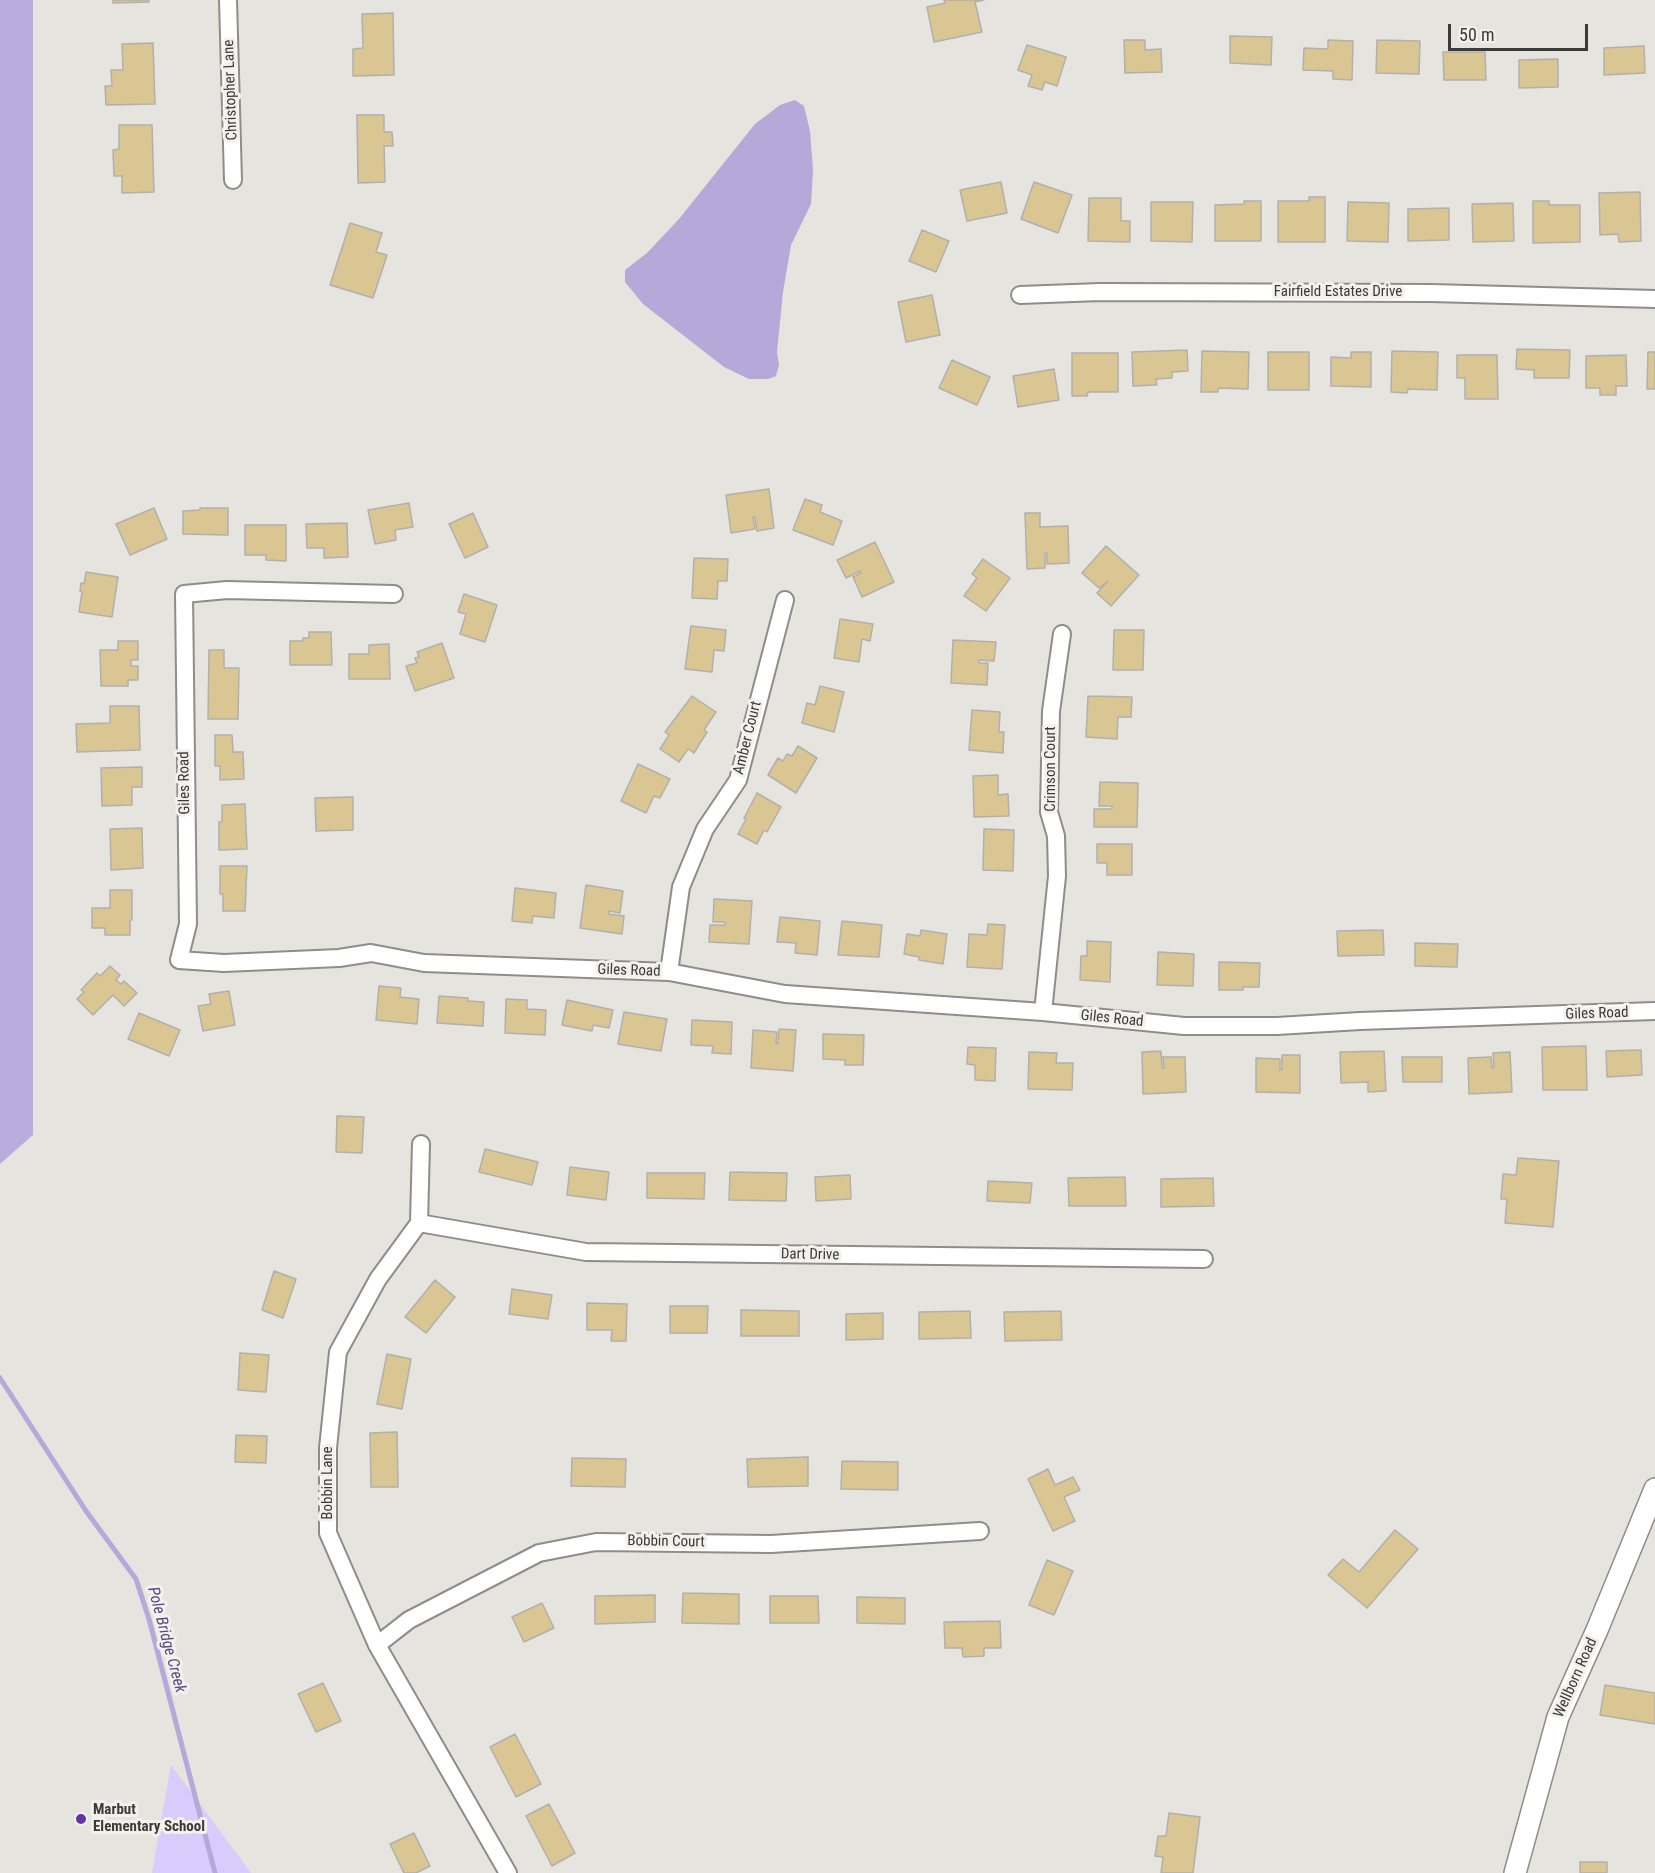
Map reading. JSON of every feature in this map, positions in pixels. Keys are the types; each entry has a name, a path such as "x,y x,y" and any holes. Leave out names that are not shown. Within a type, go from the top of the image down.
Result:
{"street":[{"name":"Christopher Lane","path":"228,0 234,180"},
{"name":"Fairfield Estates Drive","path":"1020,295 1100,292 1419,293 1655,299"},
{"name":"Giles Road","path":"394,594 226,590 184,594 188,924 179,960 224,963 339,958 371,953 424,963 669,972 785,994 1043,1012 1184,1026 1277,1026 1360,1020 1655,1011"},
{"name":"Amber Court","path":"669,972 681,887 705,829 738,780 785,600"},
{"name":"Crimson Court","path":"1043,1012 1057,876 1056,836 1049,812 1052,711 1062,634"},
{"path":"419,1224 422,1144"},
{"name":"Dart Drive","path":"419,1224 586,1252 1204,1259"},
{"name":"Bobbin Lane","path":"419,1224 378,1279 338,1352 328,1448 328,1533 377,1645 508,1873"},
{"name":"Wellborn Road","path":"1515,1873 1558,1717 1597,1630 1655,1489"},
{"name":"Bobbin Court","path":"377,1645 408,1620 539,1553 596,1542 771,1544 980,1531"}],"shaded area":[{"path":"0,0 33,0 33,1135 0,1164"},
{"path":"795,100 804,106 810,131 813,170 811,204 791,245 783,292 777,352 779,365 776,376 768,379 749,379 724,367 643,304 625,282 625,270 647,253 679,219 755,124 780,105"},
{"path":"171,1765 251,1873 152,1873"}],"building":[{"path":"113,0 149,0 149,2 113,3"},
{"path":"944,0 984,0 975,2 982,32 934,42 927,7 945,3"},
{"path":"393,13 394,75 353,76 353,49 363,48 362,14"},
{"path":"1230,36 1272,37 1271,65 1230,63"},
{"path":"1124,40 1145,40 1145,50 1161,49 1162,72 1125,73"},
{"path":"1328,40 1353,41 1352,80 1333,79 1333,71 1303,70 1304,48 1328,49"},
{"path":"1377,40 1420,41 1419,74 1376,73"},
{"path":"153,43 155,104 106,105 105,86 112,86 111,70 123,70 122,44"},
{"path":"1027,45 1066,57 1057,86 1045,82 1042,90 1028,86 1032,75 1018,70"},
{"path":"1644,46 1645,73 1604,75 1604,48"},
{"path":"1443,52 1485,52 1486,80 1444,80"},
{"path":"1558,59 1558,87 1519,88 1519,60"},
{"path":"357,115 384,115 384,132 392,132 393,146 384,146 385,182 358,183"},
{"path":"119,125 152,125 154,192 122,193 122,176 114,176 113,150 119,149"},
{"path":"1001,182 1007,213 967,221 960,190"},
{"path":"1034,182 1072,195 1058,233 1021,219"},
{"path":"1640,192 1641,241 1619,242 1618,234 1600,235 1599,193"},
{"path":"1309,197 1325,197 1325,242 1278,242 1278,201 1309,201"},
{"path":"1089,198 1121,198 1121,221 1130,221 1130,242 1088,241"},
{"path":"1244,201 1261,201 1261,241 1215,241 1215,205 1244,204"},
{"path":"1533,201 1549,201 1549,205 1580,205 1580,242 1533,243"},
{"path":"1151,202 1193,202 1192,242 1151,241"},
{"path":"1348,202 1389,203 1388,242 1347,241"},
{"path":"1513,203 1514,241 1473,242 1472,204"},
{"path":"1449,208 1449,240 1408,241 1408,209"},
{"path":"350,223 382,233 376,252 387,255 373,298 330,285"},
{"path":"922,230 949,241 936,272 909,261"},
{"path":"932,295 940,335 906,342 898,302"},
{"path":"1517,349 1570,350 1569,378 1534,378 1534,370 1516,369"},
{"path":"1187,350 1188,371 1172,372 1172,378 1156,379 1157,385 1133,386 1132,352"},
{"path":"1202,351 1249,352 1248,389 1218,388 1218,392 1201,392"},
{"path":"1392,351 1438,352 1437,390 1408,389 1407,393 1391,392"},
{"path":"1268,352 1309,352 1309,390 1268,390"},
{"path":"1351,352 1371,352 1371,387 1331,386 1331,357 1351,358"},
{"path":"1648,352 1655,352 1655,389 1647,389"},
{"path":"1072,353 1118,353 1118,392 1088,392 1087,396 1072,396"},
{"path":"1457,355 1497,355 1498,399 1465,399 1465,378 1457,378"},
{"path":"1626,355 1627,386 1616,386 1616,395 1600,395 1600,388 1586,388 1586,356"},
{"path":"952,360 990,377 977,405 939,388"},
{"path":"1054,369 1059,400 1018,407 1013,376"},
{"path":"769,489 774,528 757,531 755,517 753,517 755,529 731,533 726,495"},
{"path":"805,499 822,505 820,512 842,521 833,545 793,530"},
{"path":"409,503 413,527 395,530 396,540 375,544 368,510"},
{"path":"154,508 167,539 130,555 116,524"},
{"path":"200,508 228,508 228,535 183,534 183,511 200,510"},
{"path":"473,513 488,547 465,558 449,524"},
{"path":"1025,513 1040,513 1040,527 1068,526 1069,563 1047,564 1047,553 1045,553 1045,568 1027,569"},
{"path":"347,523 348,557 324,558 324,548 307,548 306,524"},
{"path":"245,525 286,525 286,561 266,560 266,555 245,555"},
{"path":"875,542 894,582 862,597 853,577 861,573 860,571 846,578 837,560"},
{"path":"1106,546 1139,575 1111,606 1097,593 1108,581 1099,588 1082,573"},
{"path":"694,558 728,559 727,581 718,581 717,599 692,598"},
{"path":"983,559 1010,578 986,611 964,596 977,578 972,574"},
{"path":"86,572 118,577 112,617 79,612 81,583 84,584"},
{"path":"464,594 497,605 485,642 460,634 466,614 458,612"},
{"path":"840,619 873,624 870,641 862,639 859,662 834,658"},
{"path":"691,626 726,630 724,651 714,650 712,672 685,669"},
{"path":"1114,630 1144,630 1143,670 1113,670"},
{"path":"309,632 331,632 332,665 290,665 290,641 303,641 303,638 309,638"},
{"path":"953,640 996,642 994,661 979,660 979,663 988,663 987,685 951,683"},
{"path":"118,641 138,641 138,660 131,660 131,666 138,666 138,680 128,680 128,686 101,686 100,650 118,650"},
{"path":"442,643 454,678 415,691 406,666 417,663 415,658 419,657 417,652"},
{"path":"389,644 390,679 349,679 349,654 369,654 369,645"},
{"path":"209,650 224,650 224,668 239,668 238,719 208,719"},
{"path":"820,686 844,692 834,732 802,723 807,703 815,705"},
{"path":"692,696 716,712 704,730 707,732 694,753 688,749 679,762 660,749 669,735 665,732"},
{"path":"1088,696 1132,697 1131,717 1118,717 1117,739 1086,737"},
{"path":"110,706 139,706 140,750 77,752 76,724 110,723"},
{"path":"972,710 1000,712 999,732 1004,732 1003,753 969,750"},
{"path":"215,735 232,735 233,752 243,752 244,779 220,780 220,766 215,766"},
{"path":"798,746 817,758 796,793 768,775 778,758 783,761 787,754 792,756"},
{"path":"638,764 670,779 660,798 654,796 646,813 621,801"},
{"path":"142,767 142,787 132,787 132,805 102,806 101,768"},
{"path":"998,775 998,795 1008,794 1009,816 974,817 973,776"},
{"path":"1100,782 1138,783 1137,827 1094,827 1094,809 1112,809 1112,806 1099,806"},
{"path":"757,793 781,807 767,832 764,830 757,844 738,834"},
{"path":"353,797 353,830 316,831 315,798"},
{"path":"245,804 247,849 219,850 219,822 222,822 222,805"},
{"path":"142,828 143,868 111,870 110,829"},
{"path":"984,829 1014,830 1013,871 983,870"},
{"path":"1097,844 1132,844 1132,875 1107,875 1107,863 1097,863"},
{"path":"220,866 247,866 245,911 223,911 223,894 220,894"},
{"path":"586,885 623,891 620,913 609,911 609,914 624,916 622,934 580,928"},
{"path":"515,888 556,893 554,918 533,916 532,923 512,921"},
{"path":"110,890 132,890 130,935 105,935 105,928 92,928 92,908 110,908"},
{"path":"714,899 752,901 749,944 709,942 710,925 725,925 725,922 713,922"},
{"path":"780,917 820,921 817,955 795,953 796,943 777,942"},
{"path":"842,921 882,925 879,957 838,955"},
{"path":"988,924 1005,925 1002,969 967,967 969,934 987,935"},
{"path":"921,930 947,934 943,964 919,960 919,957 904,954 907,934 920,936"},
{"path":"1383,930 1384,955 1338,956 1337,931"},
{"path":"1087,941 1111,942 1110,982 1080,980 1081,956 1087,956"},
{"path":"1415,943 1458,944 1457,967 1415,966"},
{"path":"1158,952 1194,954 1193,986 1157,985"},
{"path":"1219,962 1260,963 1259,987 1219,990"},
{"path":"110,966 120,975 116,980 121,984 124,981 137,993 124,1006 113,995 93,1015 77,999 84,992 81,990 97,973 100,976"},
{"path":"379,986 401,988 400,997 419,999 417,1024 376,1020"},
{"path":"229,991 235,1025 203,1031 198,1006 211,1004 209,994"},
{"path":"439,996 468,998 468,1001 484,1002 483,1026 437,1023"},
{"path":"506,999 527,1000 527,1009 546,1010 545,1035 505,1033"},
{"path":"567,1000 613,1010 609,1028 593,1025 592,1031 562,1025"},
{"path":"624,1012 667,1019 661,1051 618,1044"},
{"path":"139,1013 180,1030 169,1056 128,1039"},
{"path":"692,1020 732,1022 731,1054 712,1053 713,1046 691,1045"},
{"path":"779,1029 796,1030 793,1071 751,1068 753,1030 777,1032 776,1043 778,1044"},
{"path":"823,1034 864,1035 863,1065 845,1065 845,1060 823,1059"},
{"path":"1586,1046 1587,1090 1543,1090 1542,1047"},
{"path":"968,1047 996,1048 995,1081 975,1080 975,1065 967,1064"},
{"path":"1641,1050 1642,1075 1607,1077 1606,1051"},
{"path":"1161,1051 1162,1068 1164,1068 1163,1057 1185,1057 1186,1092 1143,1094 1142,1052"},
{"path":"1384,1051 1386,1091 1368,1092 1368,1082 1341,1083 1340,1052"},
{"path":"1029,1052 1057,1053 1056,1063 1073,1063 1072,1090 1028,1089"},
{"path":"1510,1052 1512,1092 1469,1094 1468,1058 1491,1057 1492,1068 1494,1067 1493,1053"},
{"path":"1282,1055 1300,1055 1300,1093 1256,1092 1256,1058 1280,1059 1280,1070 1282,1070"},
{"path":"1402,1057 1442,1057 1442,1082 1403,1082"},
{"path":"337,1116 364,1117 362,1153 336,1152"},
{"path":"485,1149 538,1162 532,1185 479,1172"},
{"path":"1518,1158 1559,1161 1553,1227 1505,1223 1507,1199 1501,1199 1503,1174 1516,1175"},
{"path":"570,1167 609,1172 606,1200 567,1195"},
{"path":"730,1172 787,1173 786,1201 729,1200"},
{"path":"647,1173 705,1173 704,1199 647,1198"},
{"path":"850,1175 851,1199 816,1201 815,1177"},
{"path":"1125,1177 1126,1206 1069,1206 1068,1178"},
{"path":"1213,1178 1214,1206 1161,1207 1161,1179"},
{"path":"988,1181 1032,1183 1030,1203 987,1201"},
{"path":"274,1271 296,1279 283,1318 262,1310"},
{"path":"435,1280 455,1297 426,1333 405,1317"},
{"path":"512,1289 552,1295 548,1319 509,1314"},
{"path":"587,1303 627,1304 626,1341 611,1341 612,1330 587,1330"},
{"path":"670,1306 708,1306 707,1333 670,1333"},
{"path":"741,1310 799,1311 799,1336 741,1336"},
{"path":"970,1311 971,1338 919,1339 919,1312"},
{"path":"1061,1311 1062,1340 1005,1341 1004,1312"},
{"path":"883,1313 883,1339 846,1340 846,1314"},
{"path":"240,1353 269,1355 266,1392 238,1390"},
{"path":"387,1354 411,1359 402,1409 377,1404"},
{"path":"397,1432 398,1487 371,1487 370,1433"},
{"path":"236,1435 267,1436 266,1463 235,1462"},
{"path":"808,1457 808,1486 748,1487 747,1459"},
{"path":"572,1458 626,1459 625,1487 571,1486"},
{"path":"842,1461 898,1462 898,1490 841,1489"},
{"path":"1048,1469 1055,1485 1073,1477 1080,1490 1064,1497 1075,1521 1053,1531 1028,1479"},
{"path":"1395,1530 1418,1549 1367,1608 1328,1575 1343,1559 1359,1572"},
{"path":"1047,1560 1073,1571 1054,1615 1029,1605"},
{"path":"683,1593 739,1594 739,1624 682,1623"},
{"path":"655,1595 655,1622 595,1624 595,1596"},
{"path":"770,1596 818,1596 819,1623 770,1623"},
{"path":"857,1597 905,1598 905,1624 857,1623"},
{"path":"542,1603 554,1628 524,1642 512,1617"},
{"path":"1000,1621 1001,1648 984,1648 984,1656 963,1657 962,1648 945,1648 944,1622"},
{"path":"323,1683 341,1721 316,1732 298,1694"},
{"path":"1605,1685 1655,1693 1655,1724 1600,1715"},
{"path":"515,1734 541,1784 516,1797 490,1747"},
{"path":"549,1804 575,1853 552,1866 526,1816"},
{"path":"1169,1813 1200,1817 1193,1873 1161,1873 1163,1857 1155,1856 1158,1836 1166,1836"},
{"path":"414,1833 430,1866 416,1873 404,1873 390,1844"},
{"path":"1580,1862 1607,1862 1607,1873 1580,1873"}],"waterway":[{"name":"Pole Bridge Creek","path":"0,1378 86,1511 136,1579 149,1619 215,1873"}],"place":[{"name":"Marbut Elementary School","path":"81,1819"}]}
